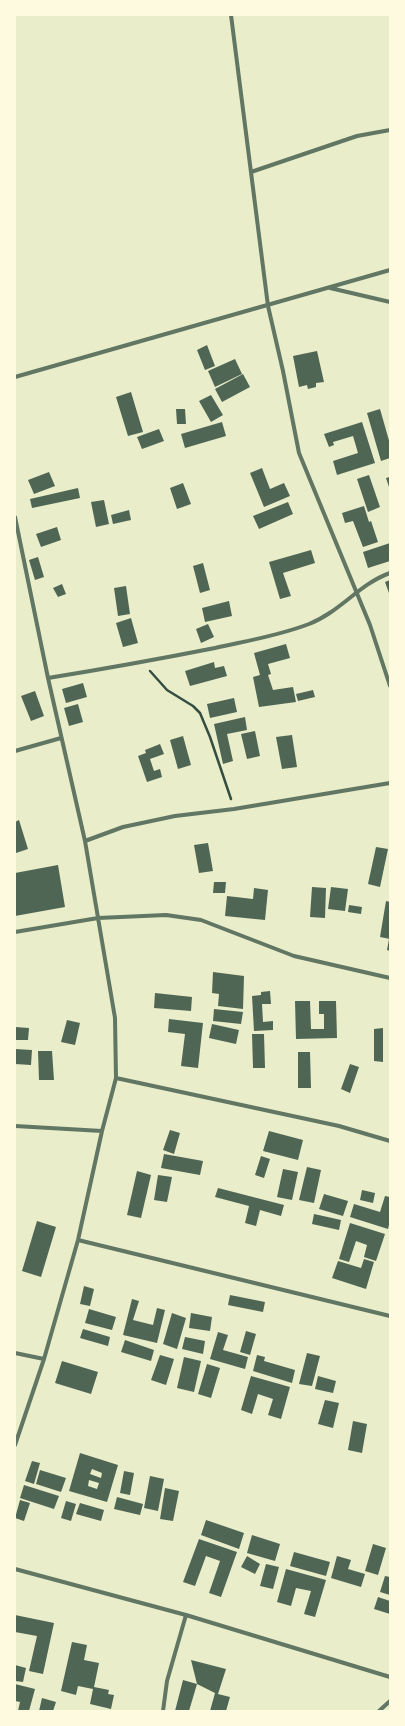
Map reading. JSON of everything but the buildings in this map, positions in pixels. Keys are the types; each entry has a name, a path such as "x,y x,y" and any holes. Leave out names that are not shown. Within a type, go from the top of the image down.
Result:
{"street":[{"path":"231,15 268,306 284,371 299,452 370,625 390,686"},
{"path":"251,172 357,136 390,130"},
{"path":"15,377 390,270"},
{"path":"330,288 390,302"},
{"path":"15,517 48,678 85,841 115,1018 116,1078 102,1131 78,1240 44,1359 15,1445"},
{"path":"48,678 142,662 281,633 309,624 334,611 356,592 379,577 390,573"},
{"path":"15,751 62,738"},
{"path":"85,841 123,827 175,816 234,809 390,783"},
{"path":"15,932 98,918 166,915 201,920 294,956 390,978"},
{"path":"116,1078 339,1126 390,1140"},
{"path":"15,1126 102,1131"},
{"path":"78,1240 390,1316"},
{"path":"15,1353 44,1359"},
{"path":"15,1569 186,1615 390,1677"},
{"path":"163,1711 167,1681 186,1615"},
{"path":"378,1711 390,1701"}],"path":[{"path":"142,662 167,690 193,706 200,713 210,737 234,809"}]}
